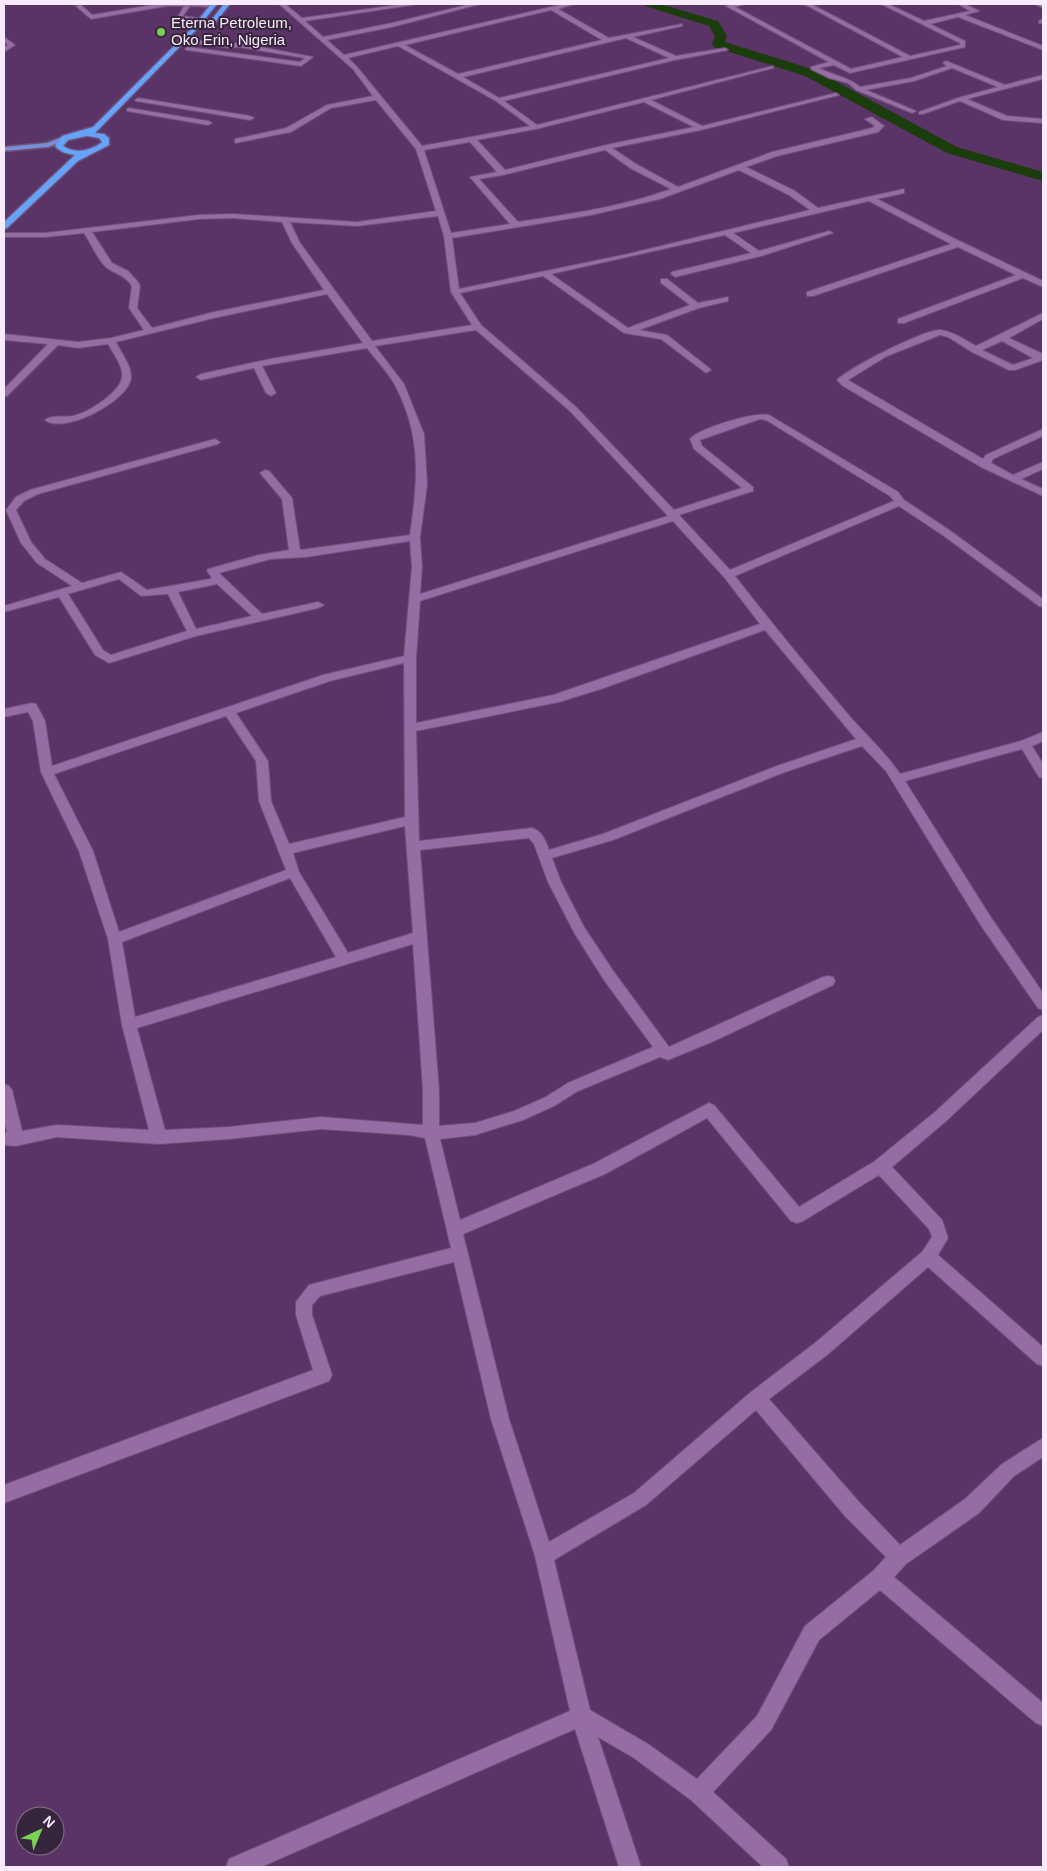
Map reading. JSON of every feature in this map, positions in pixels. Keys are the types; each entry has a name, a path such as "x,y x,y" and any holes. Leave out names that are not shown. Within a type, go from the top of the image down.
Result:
{"highway":[{"path":"206,29 227,4"},
{"path":"58,160 64,156 59,144 65,138 92,132 96,129 202,20 214,5"},
{"path":"182,56 200,36"},
{"path":"126,112 145,93"},
{"path":"4,226 74,159 85,152 104,146 106,140 104,138 109,129"},
{"path":"77,135 93,134 104,138"},
{"path":"62,149 85,152"}],"main road":[{"path":"4,151 48,144 65,138"},
{"path":"4,151 62,149"}],"street":[{"path":"108,4 112,13"},
{"path":"79,6 92,17 167,4 214,5"},
{"path":"185,4 187,6 179,18 202,20"},
{"path":"282,4 355,68 420,149 448,236 456,292 478,327 573,409 674,516 728,575 767,625 864,741 890,768 985,920 1043,1004"},
{"path":"323,39 430,17 477,4"},
{"path":"344,57 552,10 570,4"},
{"path":"728,5 742,4"},
{"path":"807,4 907,57"},
{"path":"728,5 850,71 962,46 963,42 884,4"},
{"path":"924,24 976,11 961,4"},
{"path":"1038,4 1043,6"},
{"path":"301,20 408,5 430,17"},
{"path":"552,10 607,40"},
{"path":"958,15 1043,48"},
{"path":"457,76 518,64 607,40 660,31 680,25"},
{"path":"626,36 675,58"},
{"path":"4,39 12,45 4,50"},
{"path":"188,49 301,64 310,57 238,44 230,46 195,42"},
{"path":"398,44 498,100 536,127"},
{"path":"498,100 675,58 725,50"},
{"path":"924,55 1004,87"},
{"path":"833,62 813,68 831,77 850,82 858,89 912,111"},
{"path":"858,89 912,80 952,66"},
{"path":"420,149 536,127 771,67"},
{"path":"932,120 924,112 960,99 1043,77"},
{"path":"516,225 474,177 701,128 836,95"},
{"path":"238,141 288,130 329,106 379,97"},
{"path":"644,99 701,128"},
{"path":"960,99 1006,118 1043,121"},
{"path":"138,100 250,118"},
{"path":"126,112 208,123"},
{"path":"448,236 591,213 657,198 775,154 875,130 880,126 869,118"},
{"path":"473,140 492,163 503,172"},
{"path":"606,147 633,166 678,190"},
{"path":"740,167 792,193 815,210"},
{"path":"456,292 545,274 901,191"},
{"path":"868,198 958,244 1043,284"},
{"path":"4,235 45,235 87,231 144,222 209,216 357,224 442,213"},
{"path":"286,221 296,243 329,291 399,384 419,434 422,485 414,537 417,567 416,599 410,658 411,820 421,936 424,1011 431,1092 431,1132 500,1419 544,1556 581,1716 630,1867"},
{"path":"87,231 109,265 125,273 134,282 136,286 133,308 150,332"},
{"path":"725,232 758,254"},
{"path":"675,274 758,254 828,233"},
{"path":"810,294 958,244"},
{"path":"545,274 628,331 664,337 706,370"},
{"path":"901,321 1022,275"},
{"path":"664,281 696,306"},
{"path":"4,337 78,345 111,341 214,315 329,291"},
{"path":"628,331 696,306 725,299"},
{"path":"975,350 1043,316"},
{"path":"202,377 370,344 478,327"},
{"path":"1042,357 1012,368 975,350 952,335 939,332 884,354 842,380 890,411 985,465 1043,493"},
{"path":"1002,338 1042,357"},
{"path":"50,420 74,419 90,414 113,397 127,382 128,375 111,341"},
{"path":"4,394 56,342"},
{"path":"257,365 271,393"},
{"path":"416,599 674,516 748,489 697,446 695,439 752,417 760,416 769,418 889,490 900,502 948,534 1043,604"},
{"path":"985,465 989,457 1043,432"},
{"path":"80,586 41,561 26,544 11,510 20,499 34,492 215,442"},
{"path":"1013,479 1043,465"},
{"path":"265,473 286,498 295,552"},
{"path":"728,575 900,502"},
{"path":"259,617 218,579 212,571 295,552 306,554 414,537"},
{"path":"4,609 121,575 145,594 161,593 171,589 213,582 218,579"},
{"path":"171,589 194,633"},
{"path":"61,591 99,652 109,659 194,633 318,605"},
{"path":"411,728 555,699 597,686 767,625"},
{"path":"47,772 327,678 410,658"},
{"path":"4,713 32,707 39,721 47,772 86,851 115,939 129,1025 159,1137"},
{"path":"229,712 262,761 264,801 293,872 345,960"},
{"path":"898,779 1025,744 1043,736"},
{"path":"545,856 608,837 781,769 864,741"},
{"path":"1025,744 1043,774"},
{"path":"285,850 411,820"},
{"path":"413,846 532,833 540,842 552,875 590,950 658,1042 661,1050 668,1054 710,1037 828,981"},
{"path":"115,939 293,872"},
{"path":"129,1025 421,936"},
{"path":"454,1230 599,1169 709,1109 797,1216 881,1166 940,1117 1043,1021"},
{"path":"4,1090 10,1139 57,1131 159,1137 229,1133 321,1124 431,1132 475,1129 518,1116 549,1102 573,1087 661,1050"},
{"path":"544,1556 640,1499 757,1398 821,1349 928,1257 940,1238 936,1225 881,1166"},
{"path":"4,1494 323,1375 304,1315 304,1302 315,1290 459,1252"},
{"path":"928,1257 1043,1358"},
{"path":"757,1398 852,1509 899,1557"},
{"path":"698,1794 764,1723 812,1634 880,1578 899,1557 972,1506 1008,1470 1043,1447"},
{"path":"880,1578 1043,1716"},
{"path":"581,1716 640,1751 698,1794 778,1867"},
{"path":"237,1867 581,1716"}],"waterway":[{"path":"649,4 714,24 721,36 718,44 810,73 952,150 1043,177"}],"place":[{"name":"Eterna Petroleum, Oko Erin, Nigeria","path":"161,32"}]}
